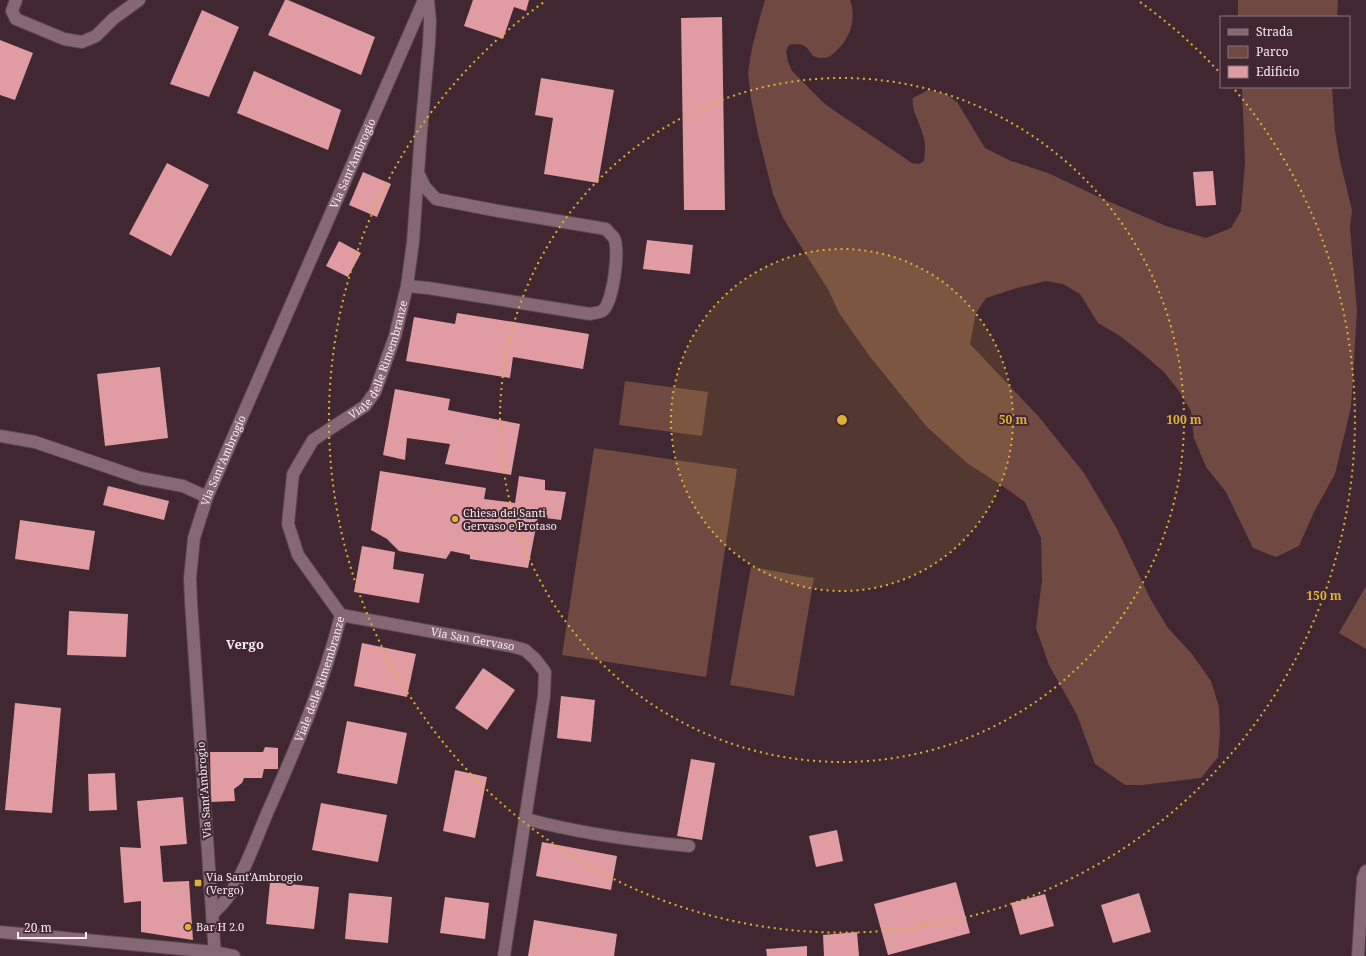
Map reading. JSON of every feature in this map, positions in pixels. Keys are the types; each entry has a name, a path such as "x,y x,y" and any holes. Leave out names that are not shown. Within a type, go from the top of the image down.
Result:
{"street":[{"path":"16,0 12,12 16,19 64,39 82,42 96,36 113,19 140,0"},
{"name":"Via Sant'Ambrogio","path":"215,954 190,578 194,538 207,497 424,0"},
{"name":"Viale delle Rimembranze","path":"212,915 229,895 240,875 288,766 321,679 341,615 298,555 288,524 293,474 313,440 365,406 375,392 395,336 408,286 413,242 429,43 430,21 428,0"},
{"name":"Viale delle Rimembranze","path":"408,286 590,314 602,312 607,306 611,292 617,254 614,239 606,229 436,199 425,187 418,173"},
{"path":"0,436 35,442 140,478 183,486 207,497"},
{"name":"Via San Gervaso","path":"341,615 511,646 525,650 535,658 545,672 544,696 504,956"},
{"path":"526,819 582,832 653,843 689,846"},
{"path":"1358,956 1364,878 1366,870"},
{"path":"0,932 234,956"}],"green space":[{"path":"765,0 850,0 853,14 851,28 841,46 833,54 826,58 818,58 813,56 803,45 789,45 786,51 788,62 792,71 826,105 912,163 919,164 924,161 925,148 922,130 913,108 913,98 928,90 946,94 957,102 985,148 1011,161 1048,173 1166,226 1206,238 1231,228 1241,211 1245,163 1242,88 1332,88 1335,131 1340,161 1352,210 1350,228 1357,311 1351,407 1335,474 1314,512 1299,546 1276,557 1253,548 1226,492 1206,467 1194,438 1191,411 1179,391 1164,372 1142,353 1120,336 1098,323 1080,294 1063,284 1046,281 986,298 976,313 970,344 1039,417 1084,473 1117,529 1151,600 1168,628 1192,654 1211,681 1219,707 1220,733 1218,757 1201,778 1142,785 1125,785 1095,764 1077,715 1049,665 1036,628 1042,580 1041,538 1025,502 967,463 927,427 871,358 839,313 829,291 783,218 773,194 758,134 751,99 748,73 752,48"},
{"path":"1238,0 1338,0 1337,16 1238,16"},
{"path":"625,381 708,392 702,436 619,425"},
{"path":"594,448 737,469 706,677 562,655"},
{"path":"751,567 814,578 794,696 730,685"},
{"path":"1366,586 1366,649 1339,633"}],"building":[{"path":"285,0 375,37 361,75 268,35"},
{"path":"473,0 529,0 526,11 514,7 503,39 464,26"},
{"path":"202,10 239,27 209,97 170,84"},
{"path":"722,17 725,210 684,210 681,18"},
{"path":"0,40 33,53 15,100 0,95"},
{"path":"254,71 341,110 328,150 237,113"},
{"path":"541,78 614,90 598,183 544,174 553,118 535,115"},
{"path":"167,163 209,185 171,256 129,234"},
{"path":"1213,171 1216,205 1196,206 1193,172"},
{"path":"363,172 391,184 377,217 349,205"},
{"path":"647,240 693,245 690,274 643,269"},
{"path":"339,241 361,253 348,277 326,266"},
{"path":"457,313 589,334 583,369 513,357 510,378 406,361 414,317 455,324"},
{"path":"160,367 168,438 105,446 97,374"},
{"path":"395,389 450,399 448,410 520,424 511,475 445,464 450,444 407,438 405,460 383,455"},
{"name":"Chiesa dei Santi Gervaso e Protaso","path":"380,471 486,488 484,499 515,503 519,476 545,480 545,490 566,492 561,520 538,517 528,568 470,559 470,555 451,551 446,559 399,551 387,539 371,530"},
{"path":"108,486 169,501 164,520 103,505"},
{"path":"20,520 95,531 89,570 15,559"},
{"path":"362,546 395,552 393,569 424,574 419,603 354,592"},
{"path":"69,611 128,614 126,657 67,655"},
{"path":"362,643 416,654 407,697 354,686"},
{"path":"483,668 515,690 487,730 455,708"},
{"path":"561,696 595,700 591,742 557,738"},
{"path":"15,703 61,708 52,813 5,810"},
{"path":"347,721 407,733 397,784 337,773"},
{"path":"265,747 278,748 278,769 264,769 262,778 244,778 242,783 234,789 235,801 211,802 210,752 263,752"},
{"path":"691,759 715,763 702,840 677,836"},
{"path":"455,770 487,777 475,838 443,831"},
{"path":"115,773 117,810 89,811 88,774"},
{"path":"183,797 187,844 160,846 163,882 189,881 193,940 141,932 141,901 124,903 120,847 141,848 137,801"},
{"path":"321,803 387,815 378,862 312,850"},
{"path":"837,830 843,861 816,867 809,836"},
{"path":"542,842 617,856 611,890 536,876"},
{"path":"270,882 319,887 314,929 266,924"},
{"path":"956,882 970,933 888,955 874,904"},
{"path":"349,893 392,897 388,943 345,939"},
{"path":"1139,893 1151,932 1113,943 1101,905"},
{"path":"1045,894 1054,926 1020,935 1011,903"},
{"path":"445,897 489,903 485,939 440,933"},
{"path":"534,920 617,934 614,956 528,956"},
{"path":"857,932 859,956 824,956 823,935"},
{"path":"807,946 807,956 767,956 766,949"}],"place":[{"name":"Chiesa dei Santi Gervaso e Protaso","path":"455,519"},
{"name":"Via Sant'Ambrogio (Vergo)","path":"198,883"},
{"name":"Bar H 2.0","path":"188,927"}],"district":[{"name":"Vergo","path":"245,644"}]}
